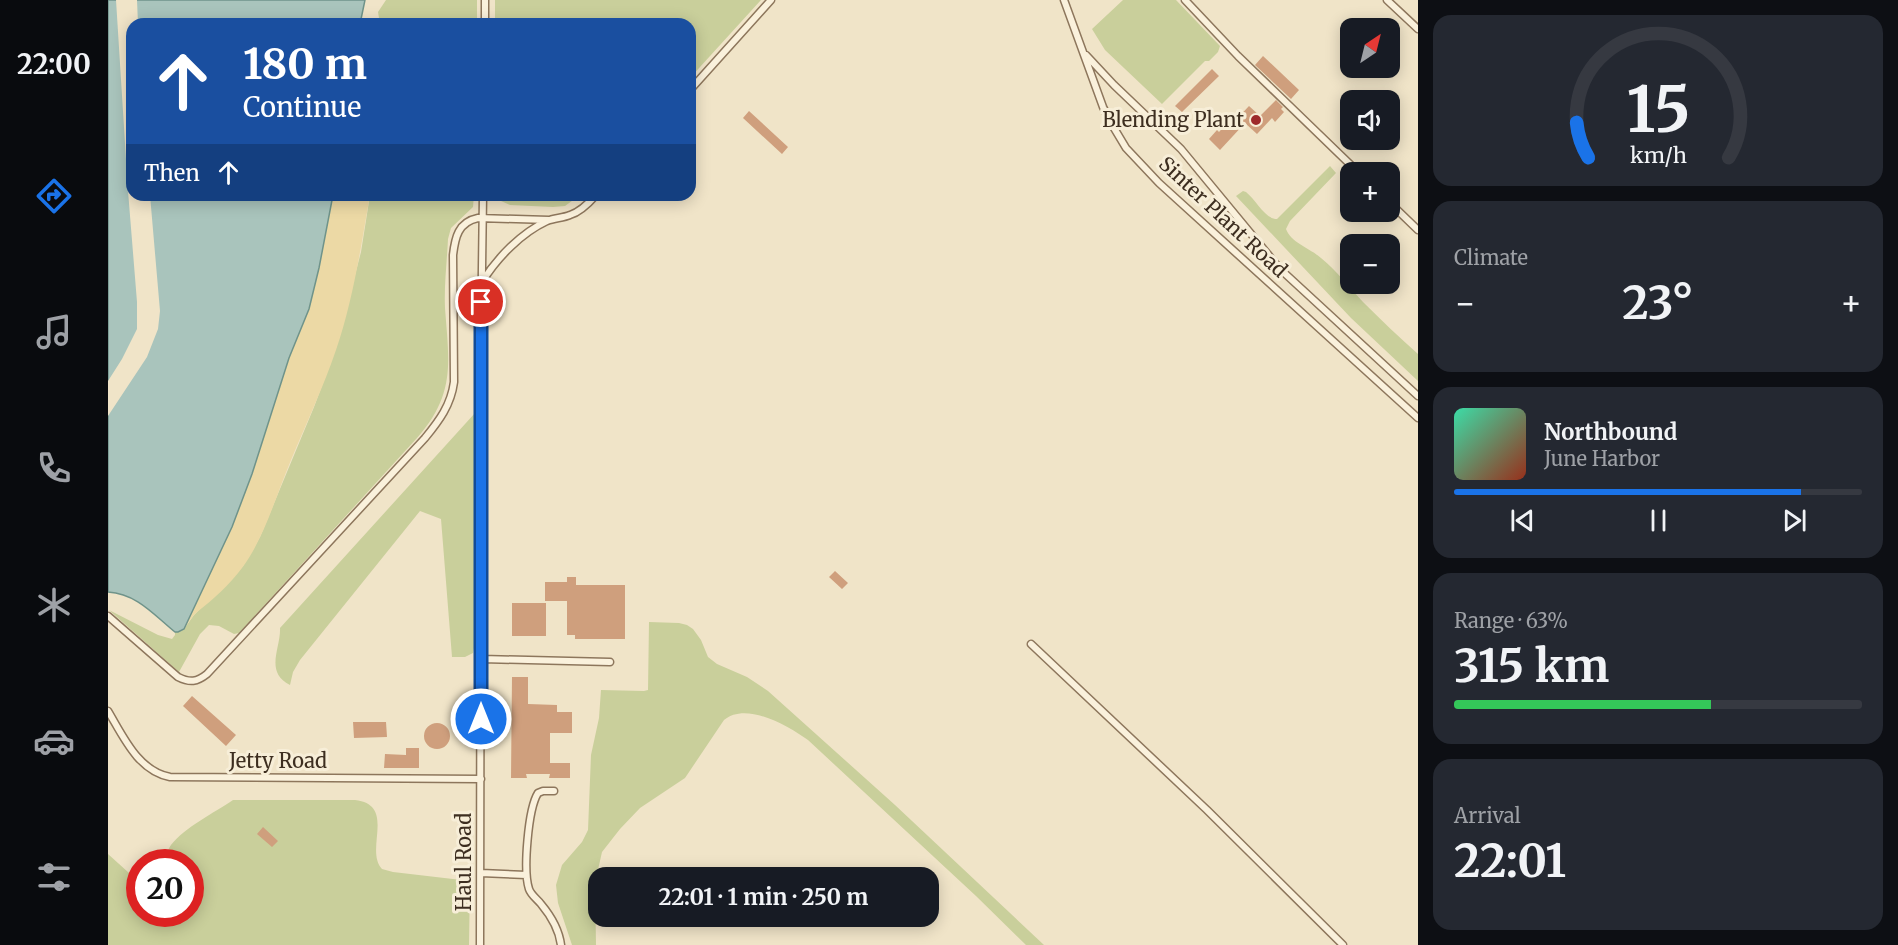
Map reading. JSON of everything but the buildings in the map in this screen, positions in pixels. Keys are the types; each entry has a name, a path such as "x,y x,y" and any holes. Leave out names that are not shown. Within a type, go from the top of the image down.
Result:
{"lane":[{"path":"485,0 485,18"},
{"path":"696,83 771,0"},
{"name":"Sinter Plant Road","path":"1064,0 1103,107 1118,135 1133,156 1159,183 1418,417"},
{"path":"1185,0 1238,56 1348,162"},
{"path":"1387,0 1418,29"},
{"path":"1084,53 1114,86 1181,149 1280,269 1418,396"},
{"name":"Haul Road","path":"480,945 483,201"},
{"path":"108,616 178,677 195,681 207,674 425,438 444,413 450,400 454,376 454,243 458,231 475,218 549,220 571,215 589,201"},
{"path":"1400,213 1418,230"},
{"path":"482,283 509,249 528,233 549,220"},
{"path":"1031,644 1207,810 1343,945"},
{"path":"482,659 610,663"},
{"name":"Jetty Road","path":"108,711 144,764 155,773 170,777 481,779"},
{"path":"554,791 538,793 533,805 526,875 529,889 557,928 561,945"},
{"path":"481,873 526,875"}],"green space":[{"path":"386,0 477,0 477,18 379,18 378,12"},
{"path":"495,0 761,0 696,71 696,18 495,18"},
{"path":"1123,0 1176,0 1220,46 1218,52 1209,61 1205,61 1162,104 1105,50 1092,29"},
{"path":"1330,166 1336,173 1290,221 1286,229 1288,234 1296,242 1317,254 1340,276 1340,294 1356,294 1418,354 1418,381 1351,318 1236,196 1243,191 1246,192 1268,216 1277,219"},
{"path":"369,201 474,201 473,207 451,228 448,239 445,299 448,361 444,392 438,407 417,438 239,633 234,634 219,626 209,625 200,634 179,672 109,610 158,635 172,639 175,632 184,629 194,615 243,566 260,537 314,407 336,348 361,252"},
{"path":"501,201 572,201 565,206 553,207 510,205"},
{"path":"475,413 475,643 473,653 465,657 452,657 441,519 420,511 300,660 293,672 290,685 282,680 276,667 280,628"},
{"path":"649,622 687,625 701,640 708,657 717,664 747,677 768,691 895,805 1044,945 1026,945 808,740 790,728 767,718 744,713 724,720 685,778 640,808 602,852 599,867 588,867 588,927 596,927 596,945 572,945 558,903 556,885 562,865 582,842 588,830 591,755 599,718 601,690 648,690"},
{"path":"233,800 355,800 367,804 374,810 377,819 377,861 382,869 470,881 469,945 108,945 108,854 126,870 126,927 204,927 204,849 169,849 177,838"}],"sand":[{"path":"131,201 369,201 356,273 336,350 257,544 232,580 197,612 184,628 175,632 136,601 108,592 108,381"}],"water":[{"path":"108,0 365,0 361,18 126,18 126,201 332,201 309,309 289,358 252,474 232,527 184,629 175,632 136,601 108,592"}],"pier":[{"path":"116,0 137,0 138,18 126,18 126,159"},
{"path":"129,201 151,201 160,311 158,329 147,357 108,416 108,381 137,329"}],"place":[{"name":"Blending Plant","path":"1256,120"}],"route":[{"path":"481,302 481,719"}]}
